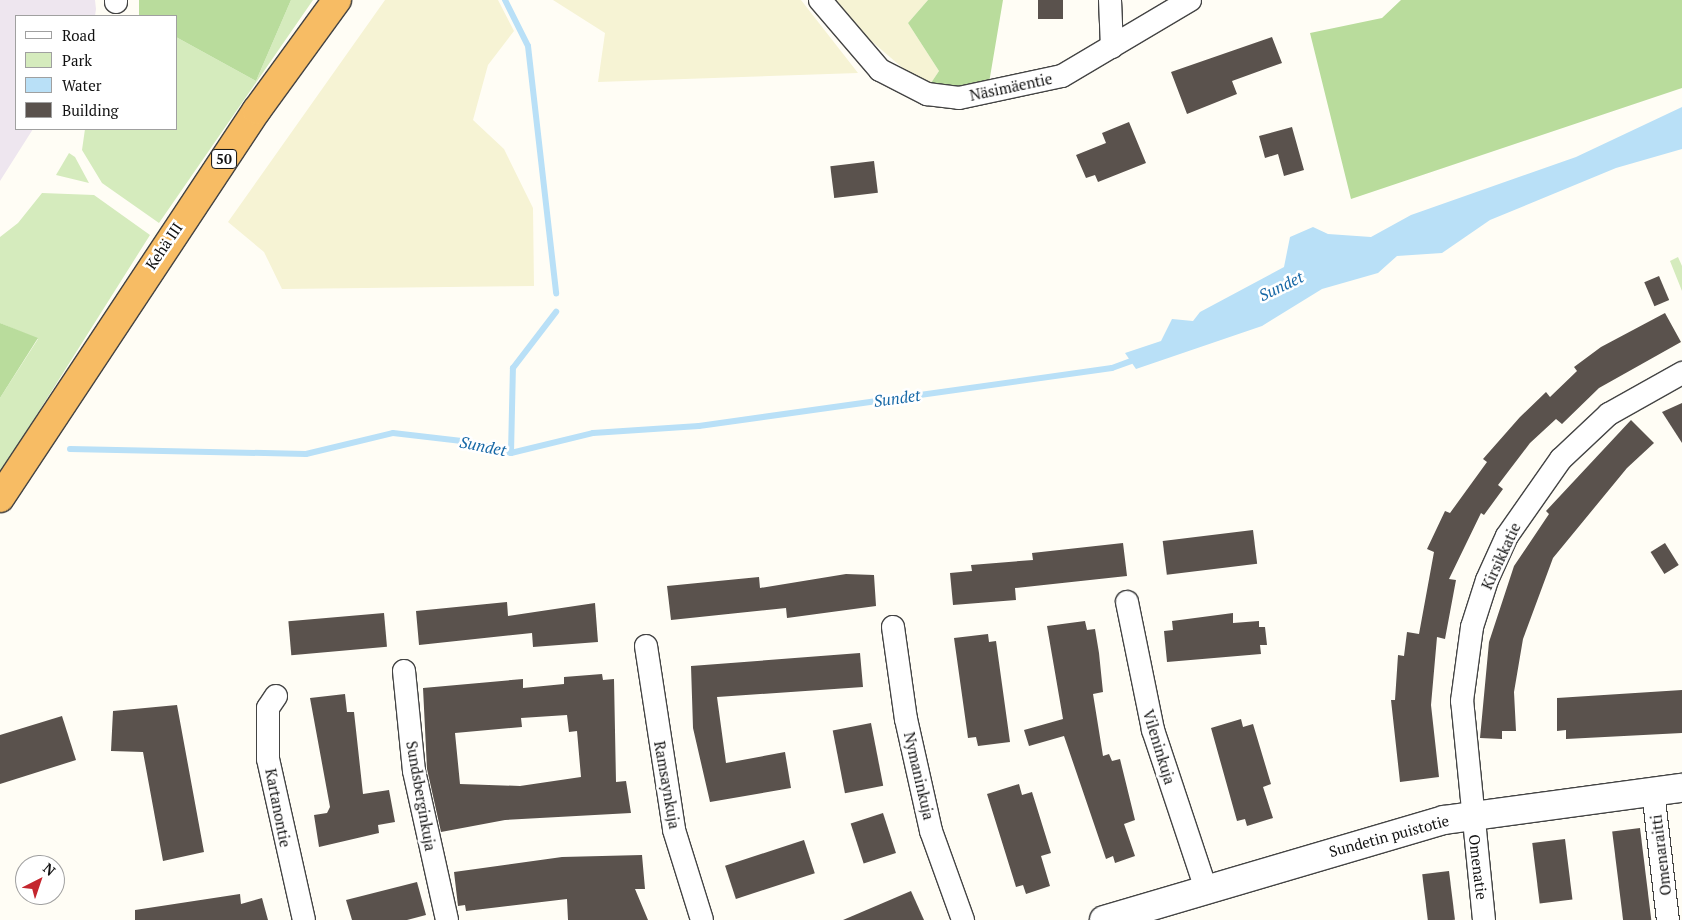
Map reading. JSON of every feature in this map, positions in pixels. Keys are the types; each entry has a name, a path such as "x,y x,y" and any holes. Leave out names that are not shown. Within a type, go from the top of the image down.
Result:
{"highway":[{"name":"Kehä III","path":"0,498 206,184 337,0"}],"street":[{"name":"Näsimäentie","path":"820,0 880,70 927,94 959,98 1001,92 1062,76 1190,0"},
{"path":"1110,0 1112,47"},
{"name":"Kirsikkatie","path":"1472,814 1462,702 1472,627 1507,536 1536,490 1586,434 1617,409 1682,373"},
{"name":"Vileninkuja","path":"1127,602 1153,730 1206,889"},
{"name":"Nymaninkuja","path":"894,627 906,719 931,831 964,920"},
{"name":"Ramsaynkuja","path":"646,646 674,830 702,920"},
{"name":"Sundsberginkuja","path":"404,671 414,771 447,920"},
{"name":"Kartanontie","path":"276,696 268,708 268,759 304,920"},
{"name":"Sundetin puistotie","path":"1104,920 1206,889 1472,814 1682,788"},
{"name":"Omenaraitti","path":"1653,791 1668,920"},
{"name":"Omenatie","path":"1472,814 1484,920"}],"shaded area":[{"path":"0,0 95,0 95,15 15,15 15,130 32,130 0,181"},
{"path":"385,0 498,0 514,31 488,65 473,120 504,149 533,208 534,286 282,289 264,252 228,222"},
{"path":"553,0 801,0 858,73 598,82 605,33"},
{"path":"833,0 928,0 908,23 939,71 931,83 905,70 855,27"}],"green space":[{"path":"139,0 291,0 256,81 178,38 178,15 139,15"},
{"path":"291,0 313,0 159,223 102,183 82,150 85,130 178,130 178,38 256,81"},
{"path":"928,0 1003,0 989,83 972,88 931,83 939,71 908,23"},
{"path":"1401,0 1682,0 1682,88 1351,199 1310,33 1382,18"},
{"path":"69,153 75,157 89,183 56,175"},
{"path":"42,193 94,195 150,235 0,473 0,398 38,339 0,323 0,237 18,223"},
{"path":"1678,257 1682,266 1682,291 1670,261"},
{"path":"0,323 38,338 0,398"}],"water":[{"path":"1682,107 1682,149 1616,168 1490,220 1442,253 1397,256 1378,273 1322,289 1262,326 1136,369 1125,353 1161,341 1172,319 1193,321 1200,312 1284,267 1290,237 1313,227 1328,234 1371,237 1411,215 1576,157"}],"building":[{"path":"1038,0 1063,0 1063,19 1038,19"},
{"path":"1272,37 1282,63 1232,81 1237,94 1187,114 1171,72"},
{"path":"1129,122 1146,163 1098,182 1095,175 1086,178 1076,155 1106,143 1102,133"},
{"path":"1292,127 1304,170 1284,176 1278,154 1265,158 1259,136"},
{"path":"874,161 878,193 834,198 830,166"},
{"path":"1659,276 1669,300 1654,306 1644,282"},
{"path":"1665,313 1681,342 1599,388 1562,424 1556,419 1530,443 1498,485 1503,489 1484,515 1481,513 1449,579 1456,580 1445,639 1437,637 1431,705 1439,777 1400,782 1391,700 1395,700 1398,655 1404,656 1407,632 1419,634 1434,552 1427,549 1445,511 1450,513 1487,462 1483,459 1520,417 1546,392 1550,397 1577,371 1574,367 1601,347"},
{"path":"1682,403 1682,443 1662,412"},
{"path":"1631,420 1654,443 1627,468 1553,558 1523,639 1514,692 1516,731 1502,731 1502,739 1480,738 1489,642 1514,566 1549,514 1546,511"},
{"path":"1253,530 1257,564 1167,575 1163,541"},
{"path":"1123,543 1127,576 1015,588 1016,600 953,605 950,573 972,571 971,565 1033,560 1032,553"},
{"path":"1665,543 1679,565 1664,574 1651,552"},
{"path":"846,574 874,575 876,606 787,618 786,608 671,620 667,586 759,577 760,588"},
{"path":"507,602 508,616 595,603 598,642 533,647 532,633 419,645 416,611"},
{"path":"384,613 387,647 291,655 288,621"},
{"path":"1233,613 1233,623 1259,621 1259,627 1265,627 1267,645 1260,645 1261,654 1167,662 1164,631 1173,630 1172,621"},
{"path":"1085,621 1087,630 1095,629 1099,653 1103,692 1093,694 1103,756 1109,754 1112,761 1120,759 1135,820 1124,824 1135,856 1115,863 1113,856 1106,859 1064,736 1029,746 1024,730 1063,719 1047,626"},
{"path":"988,634 989,642 996,641 1010,742 978,746 976,737 968,738 954,638"},
{"path":"860,653 863,687 717,697 726,763 785,752 791,788 710,802 693,728 691,666"},
{"path":"602,674 603,680 614,679 616,782 626,781 631,813 505,820 441,832 427,769 423,688 523,679 523,688 564,684 564,677","holes":["567,715 569,732 577,731 581,777 520,786 460,784 455,733 522,727 521,718"]},
{"path":"1682,690 1682,733 1566,739 1566,730 1557,731 1557,698"},
{"path":"345,694 347,712 354,712 363,794 389,790 395,822 378,825 379,833 319,847 314,815 327,813 330,807 310,698"},
{"path":"177,705 204,852 163,861 143,752 111,751 113,711"},
{"path":"62,716 76,760 0,784 0,735"},
{"path":"1241,719 1243,727 1253,724 1271,784 1263,787 1273,818 1247,826 1245,819 1237,821 1211,728"},
{"path":"871,723 883,786 845,793 833,730"},
{"path":"1019,784 1022,795 1032,792 1051,853 1041,856 1050,886 1026,894 1023,885 1016,887 987,794"},
{"path":"883,813 896,853 864,863 851,824"},
{"path":"1640,828 1651,920 1623,920 1612,831"},
{"path":"1565,839 1572,900 1540,904 1532,843"},
{"path":"804,840 815,873 736,899 725,866"},
{"path":"642,855 645,889 635,889 648,920 568,920 567,899 466,911 465,905 458,906 454,872 562,857"},
{"path":"1449,871 1455,920 1428,920 1422,874"},
{"path":"417,882 426,915 407,920 352,920 346,900"},
{"path":"911,891 924,920 843,920"},
{"path":"240,894 241,904 262,898 268,920 135,920 135,910"}],"waterway":[{"path":"505,0 528,46 556,293"},
{"path":"511,453 513,368 556,312"},
{"name":"Sundet","path":"70,449 306,454 393,433 470,442 511,453 593,433 699,426 1112,368 1131,361"}]}
